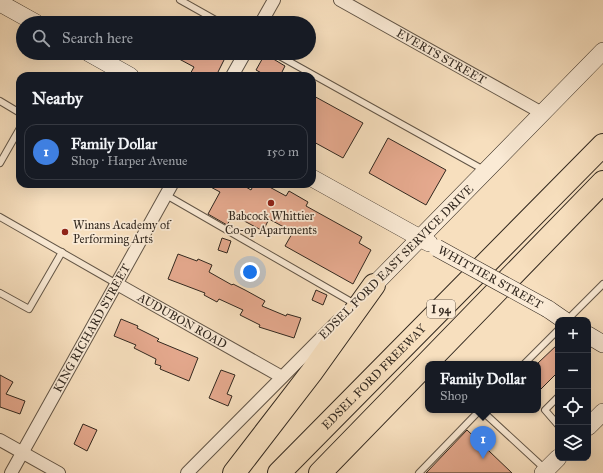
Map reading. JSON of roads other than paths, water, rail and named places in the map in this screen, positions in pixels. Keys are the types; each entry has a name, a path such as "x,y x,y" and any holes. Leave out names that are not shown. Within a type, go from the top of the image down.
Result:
{"highway":[{"name":"EDSEL FORD FREEWAY","path":"279,473 603,145"},
{"name":"I 94","path":"429,361 603,182"},
{"path":"234,473 311,373 374,285"},
{"name":"I 94","path":"320,473 425,365"}],"street":[{"path":"265,16 274,0"},
{"name":"EVERTS STREET","path":"340,0 542,113"},
{"path":"0,4 23,16"},
{"name":"EDSEL FORD EAST SERVICE DRIVE","path":"187,473 420,239 603,51"},
{"path":"101,60 123,72"},
{"path":"234,72 241,60"},
{"name":"WHITTIER STREET","path":"316,180 548,309 560,317"},
{"name":"KING RICHARD STREET","path":"11,473 170,188"},
{"name":"AUDUBON ROAD","path":"117,284 282,377"},
{"path":"590,425 603,412"},
{"path":"0,440 59,473"},
{"path":"545,472 555,461"}],"lane":[{"path":"180,0 208,16"},
{"path":"287,60 308,72"},
{"path":"316,76 485,171"},
{"path":"0,101 16,111"},
{"path":"0,163 16,135"},
{"path":"166,195 355,304"},
{"name":"AUDUBON ROAD","path":"0,217 117,284"},
{"path":"0,293 29,309 62,252"},
{"path":"570,317 601,286"},
{"path":"527,361 555,333"},
{"path":"555,400 544,410 555,422"},
{"path":"419,473 477,413"},
{"path":"483,413 545,472"}],"place":[{"name":"Babcock Whittier Co-op Apartments","path":"271,203"},
{"name":"Winans Academy of Performing Arts","path":"65,232"},
{"name":"Family Dollar","path":"483,459"}]}
